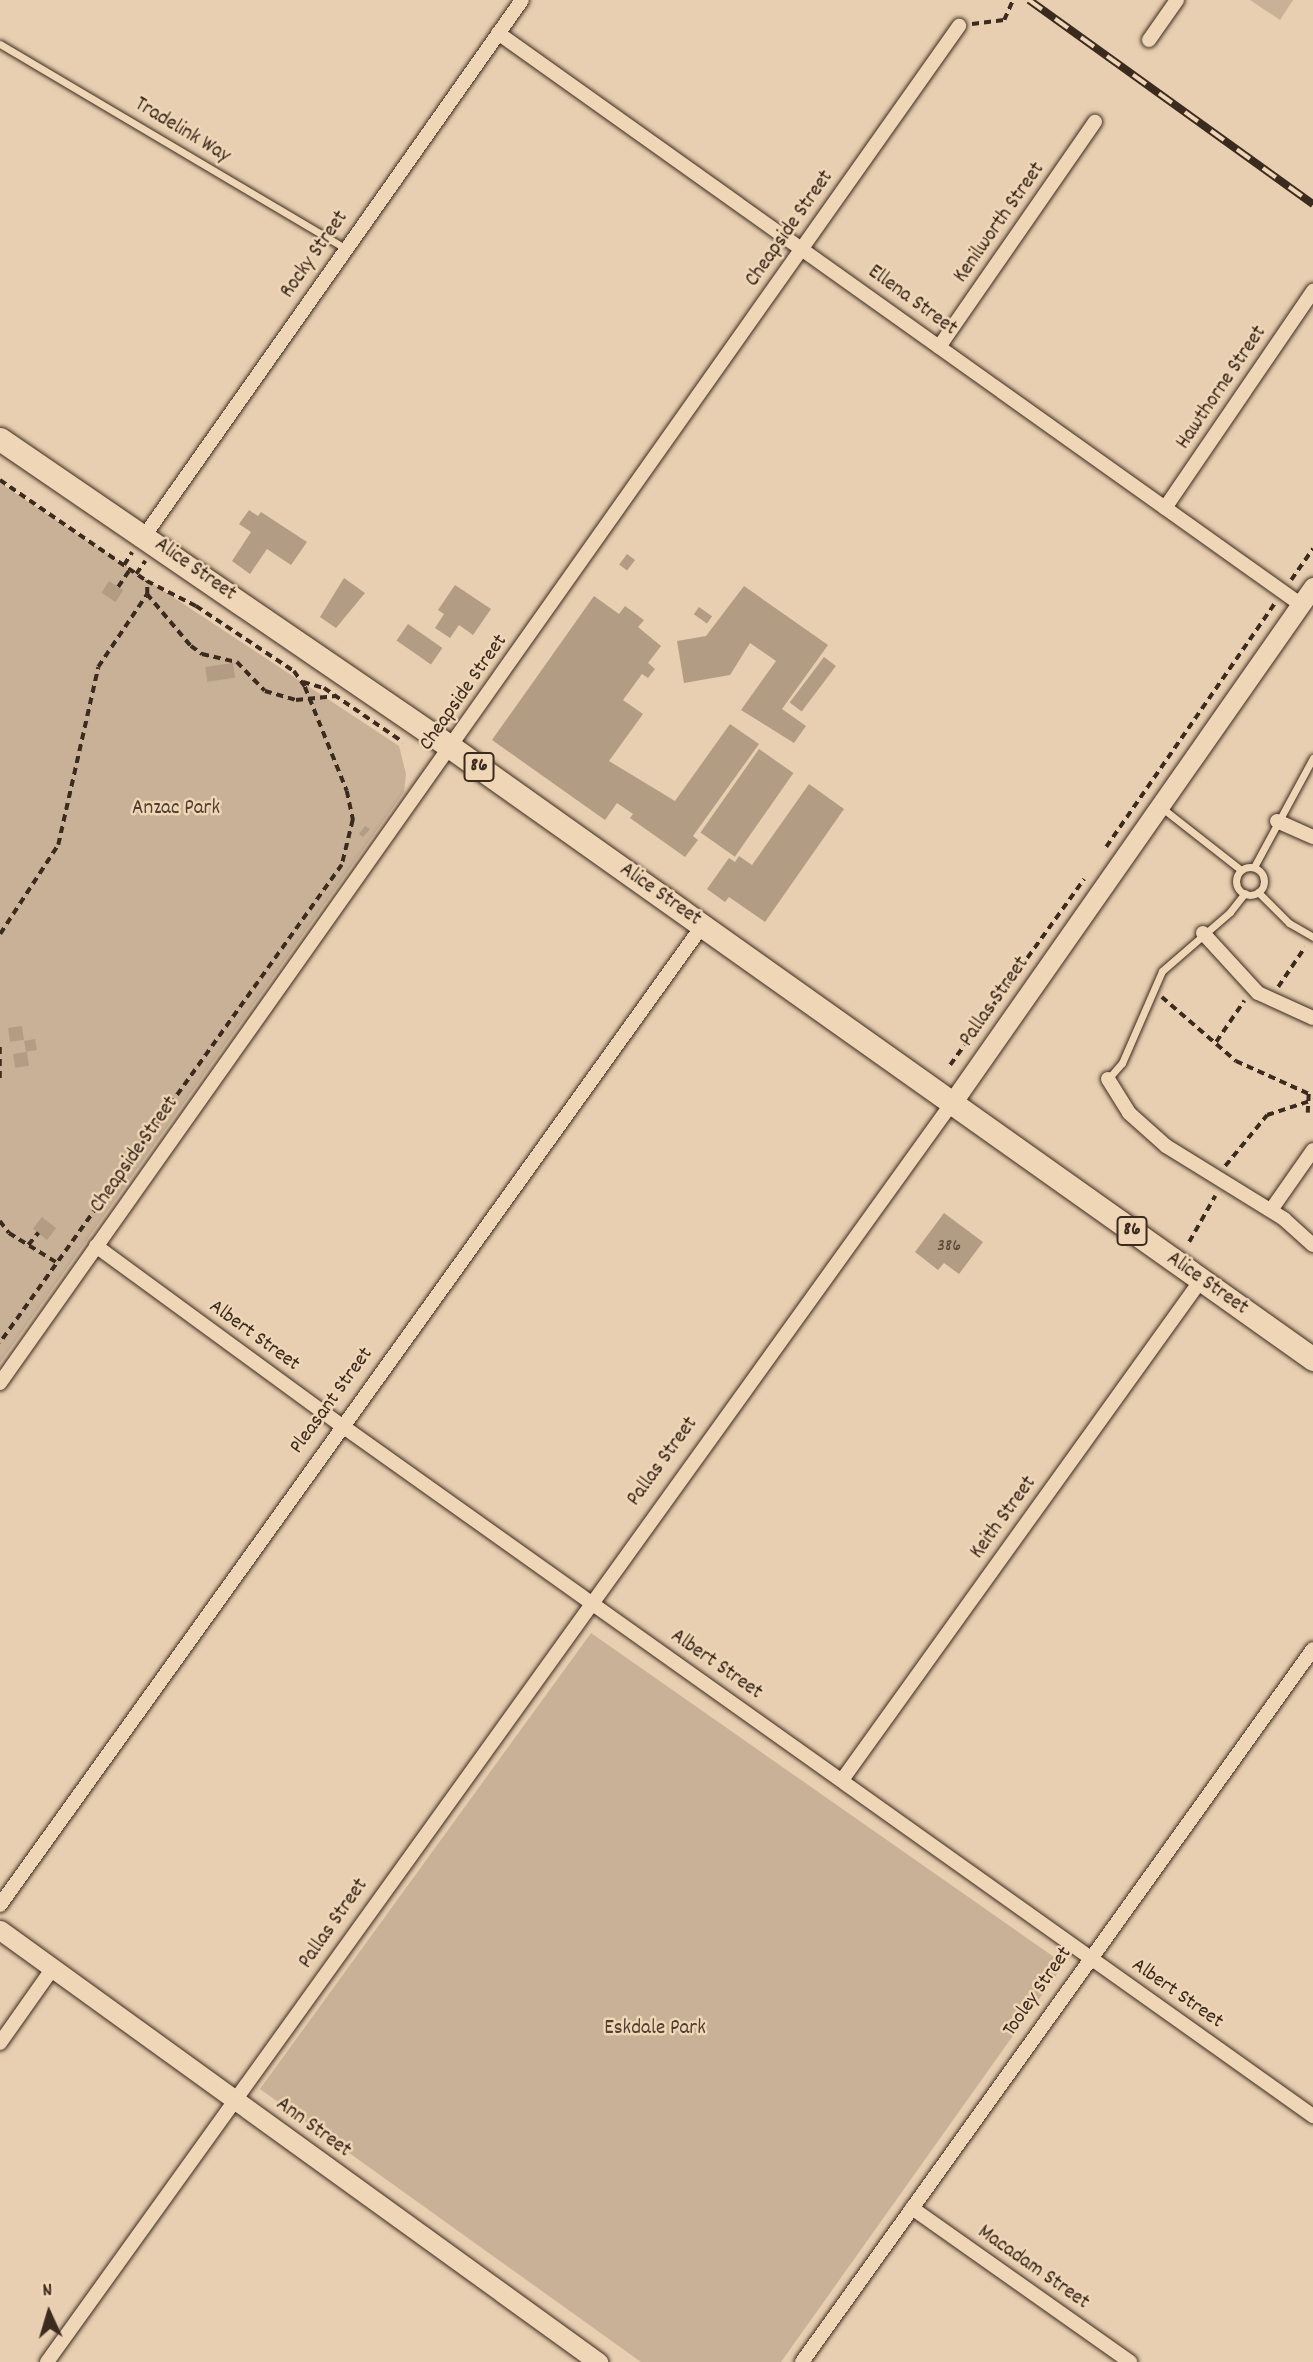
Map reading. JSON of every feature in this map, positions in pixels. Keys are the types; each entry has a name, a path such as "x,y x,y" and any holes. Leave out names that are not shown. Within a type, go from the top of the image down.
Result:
{"main road":[{"name":"Alice Street","path":"0,439 139,543 452,748 1313,1359"}],"street":[{"name":"Rocky Street","path":"139,543 345,247 522,0"},
{"path":"1149,40 1177,0"},
{"name":"Cheapside Street","path":"0,1383 452,748 959,26"},
{"name":"Ellena Street","path":"498,33 1300,604"},
{"name":"Kenilworth Street","path":"939,347 1095,122"},
{"name":"Hawthorne Street","path":"1165,508 1313,291"},
{"name":"Pallas Street","path":"47,2362 590,1602 952,1103 1313,587"},
{"path":"1277,821 1313,837"},
{"name":"Pleasant Street","path":"0,1905 341,1425 702,925"},
{"path":"1203,933 1263,996 1313,1018"},
{"path":"1108,1079 1138,1121 1166,1146 1271,1210 1313,1245"},
{"path":"1271,1210 1313,1150"},
{"name":"Albert Street","path":"96,1246 341,1425 1313,2116"},
{"name":"Keith Street","path":"842,1780 1201,1280"},
{"name":"Tooley Street","path":"802,2362 1088,1957 1313,1649"},
{"name":"Ann Street","path":"0,1930 598,2362"},
{"path":"0,2043 53,1968"},
{"name":"Macadam Street","path":"912,2208 1130,2362"}],"lane":[{"name":"Tradelink Way","path":"0,44 345,247"},
{"path":"1254,867 1313,758"},
{"path":"1160,807 1241,870"},
{"path":"1241,870 1254,867"},
{"path":"1254,867 1264,876 1258,892"},
{"path":"1241,870 1237,882 1245,893"},
{"path":"1108,1079 1122,1063 1153,988 1176,955 1230,912 1245,893 1258,892 1289,923 1313,937"}],"path":[{"path":"959,26 1004,20 1013,0"},
{"path":"0,480 147,582 196,606 294,671 303,682 352,810 352,833 342,865 55,1262 0,1343"},
{"path":"124,565 139,543"},
{"path":"1293,578 1313,549"},
{"path":"136,574 146,559"},
{"path":"118,587 130,569"},
{"path":"0,934 58,845 98,667 147,594 147,582"},
{"path":"147,594 161,614 202,654 237,662 251,681 277,697 310,700 336,696"},
{"path":"1100,858 1273,607"},
{"path":"303,682 317,684 403,742"},
{"path":"950,1065 1086,877"},
{"path":"1216,1042 1242,1003 1263,996 1313,937"},
{"path":"1153,988 1248,1068 1295,1087 1312,1100"},
{"path":"0,1047 0,1080"},
{"path":"1308,1113 1312,1100"},
{"path":"1189,1242 1211,1208 1220,1177 1267,1115 1312,1100"},
{"path":"0,1221 28,1245 55,1262"},
{"path":"28,1245 38,1233"}],"green space":[{"path":"1250,0 1293,0 1280,20"},
{"name":"Anzac Park","path":"0,483 399,746 406,774 404,792 0,1363"},
{"name":"Eskdale Park","path":"591,1633 1064,1964 781,2362 641,2362 260,2089"}],"building":[{"path":"249,510 258,516 261,512 307,542 291,565 267,549 250,574 232,561 251,532 239,524"},
{"path":"627,554 635,560 627,570 619,564"},
{"path":"344,578 365,593 336,628 320,617"},
{"path":"109,581 123,590 116,602 101,593"},
{"path":"455,585 491,609 473,635 459,625 450,638 435,628 444,614 438,610"},
{"path":"744,586 828,645 782,709 806,726 794,743 741,710 776,661 750,643 730,675 684,683 677,641 706,636"},
{"path":"594,596 619,614 625,606 644,620 638,627 661,646 648,663 655,669 648,678 642,674 623,700 643,714 609,761 675,801 730,724 759,744 693,836 698,840 685,857 630,818 633,814 617,803 605,820 492,740"},
{"path":"699,607 712,616 707,624 694,614"},
{"path":"408,624 442,648 431,664 397,640"},
{"path":"824,657 836,666 802,712 790,703"},
{"path":"233,663 235,678 207,682 205,667"},
{"path":"759,749 793,773 735,857 700,833"},
{"path":"809,784 844,809 765,922 729,897 725,902 707,889 729,858 735,862 739,856 752,865"},
{"path":"365,826 370,829 363,837 359,834"},
{"path":"22,1026 24,1040 10,1042 8,1028"},
{"path":"35,1039 37,1050 26,1052 24,1041"},
{"path":"27,1052 29,1066 15,1068 13,1054"},
{"path":"944,1213 983,1242 959,1274 944,1263 938,1270 915,1252"},
{"path":"42,1217 56,1228 47,1240 33,1229"}],"railway":[{"path":"1029,0 1313,204"}]}
